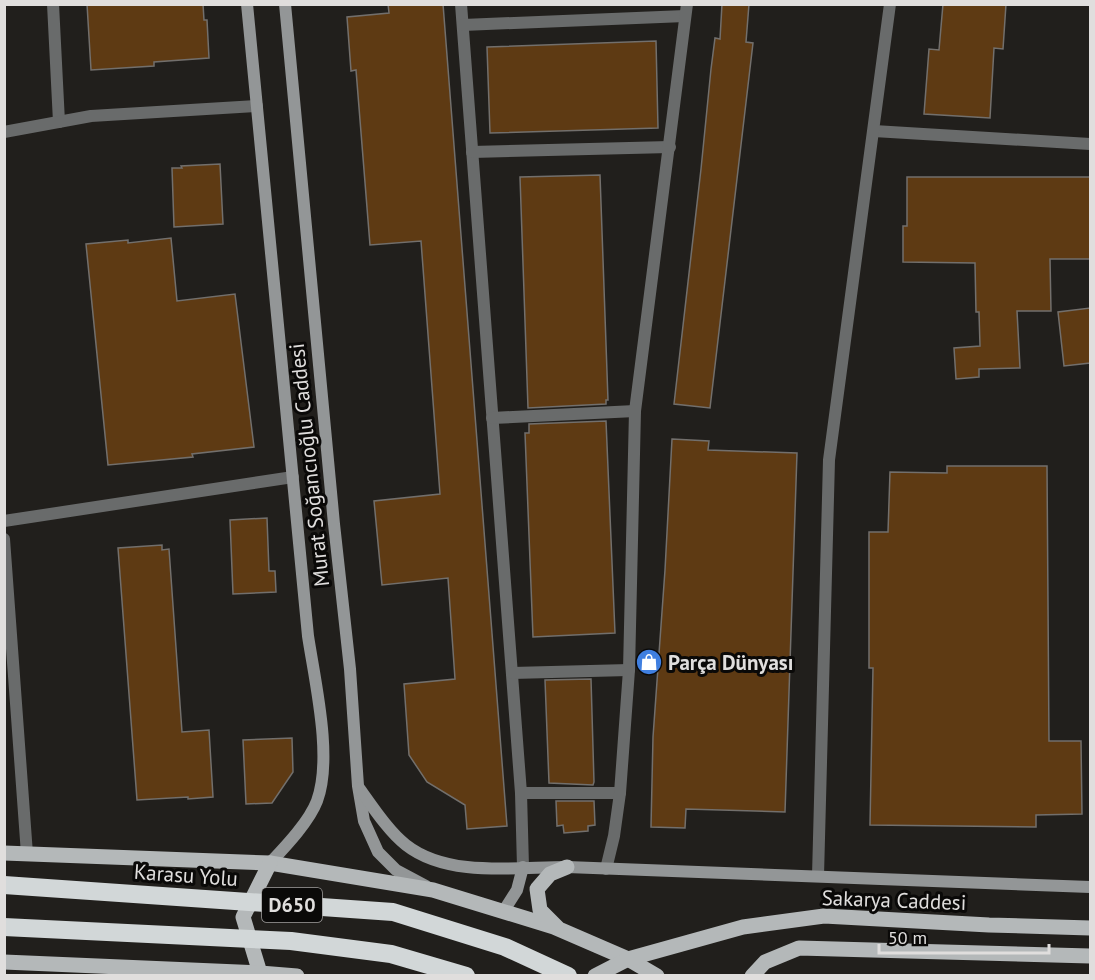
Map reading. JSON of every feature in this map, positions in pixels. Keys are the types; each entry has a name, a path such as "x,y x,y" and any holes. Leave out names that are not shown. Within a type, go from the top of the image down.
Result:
{"highway":[{"name":"Karasu Yolu","path":"4,885 393,912 505,947 568,975"},
{"name":"D650","path":"4,927 291,941 391,954 465,975"}],"main road":[{"name":"Murat Soğancıoğlu Caddesi","path":"247,4 308,636 322,728 323,771 317,801 295,835 270,863"},
{"name":"Murat Soğancıoğlu Caddesi","path":"285,4 350,669 358,786 364,821 378,852 396,870 433,890"},
{"path":"358,786 405,845 428,859 451,864 495,869 567,867 1090,887"},
{"path":"4,853 270,863 433,890 559,929 628,959 657,975"},
{"path":"260,974 243,917 270,863"},
{"path":"503,912 517,890 523,867"},
{"path":"559,929 540,910 537,889 550,874 567,867"},
{"name":"Sakarya Caddesi","path":"595,975 628,959 743,927 824,916 1090,928"},
{"path":"752,975 765,962 799,948 1090,956"},
{"path":"4,962 297,975"}],"street":[{"path":"53,4 59,122"},
{"path":"461,4 512,673 523,867"},
{"path":"818,876 829,459 890,4"},
{"path":"463,25 686,10 635,411 629,670 620,793 614,836 606,869"},
{"path":"4,132 91,116 257,106"},
{"path":"874,131 1090,144"},
{"path":"472,152 670,147"},
{"path":"492,418 635,411"},
{"path":"4,521 293,477"},
{"path":"4,539 27,854"},
{"path":"512,673 629,670"},
{"path":"520,793 620,793"}],"building":[{"path":"87,4 203,4 204,20 207,20 209,58 154,62 154,66 91,70"},
{"path":"388,4 443,4 507,826 467,829 465,805 427,782 409,755 404,684 455,679 448,578 382,585 374,501 440,494 421,241 370,245 356,70 351,71 347,17 389,13"},
{"path":"722,4 749,4 746,42 753,43 710,408 674,404 711,69 715,38 720,39"},
{"path":"943,4 1006,4 1003,49 994,48 990,118 924,114 929,49 939,50"},
{"path":"656,41 658,128 490,133 487,47"},
{"path":"220,164 223,224 174,227 172,168"},
{"path":"600,175 608,400 606,404 528,408 520,177"},
{"path":"907,177 1090,177 1090,259 1050,259 1051,311 1017,311 1020,368 979,369 979,377 956,379 954,348 980,346 979,312 976,312 975,263 903,262 903,226 907,226"},
{"path":"171,238 177,301 235,294 254,447 192,454 193,457 108,465 86,244 128,240 128,243"},
{"path":"1090,308 1090,363 1064,366 1058,312"},
{"path":"606,421 615,633 533,637 525,433 529,433 529,424"},
{"path":"672,439 709,441 708,450 797,453 785,812 686,809 685,828 651,827 653,737"},
{"path":"947,466 1047,466 1049,741 1081,741 1082,814 1036,815 1036,827 870,825 873,668 869,668 869,532 888,532 890,472 947,473"},
{"path":"267,518 269,571 275,571 276,592 233,594 230,520"},
{"path":"162,545 162,550 169,549 182,732 209,730 213,797 137,800 118,548"},
{"path":"591,679 593,785 549,783 545,680"},
{"path":"292,738 293,772 272,803 246,804 243,740"},
{"path":"556,801 594,801 595,825 588,826 588,831 564,833 563,825 557,826"}],"place":[{"name":"Parça Dünyası","path":"649,662"}]}
